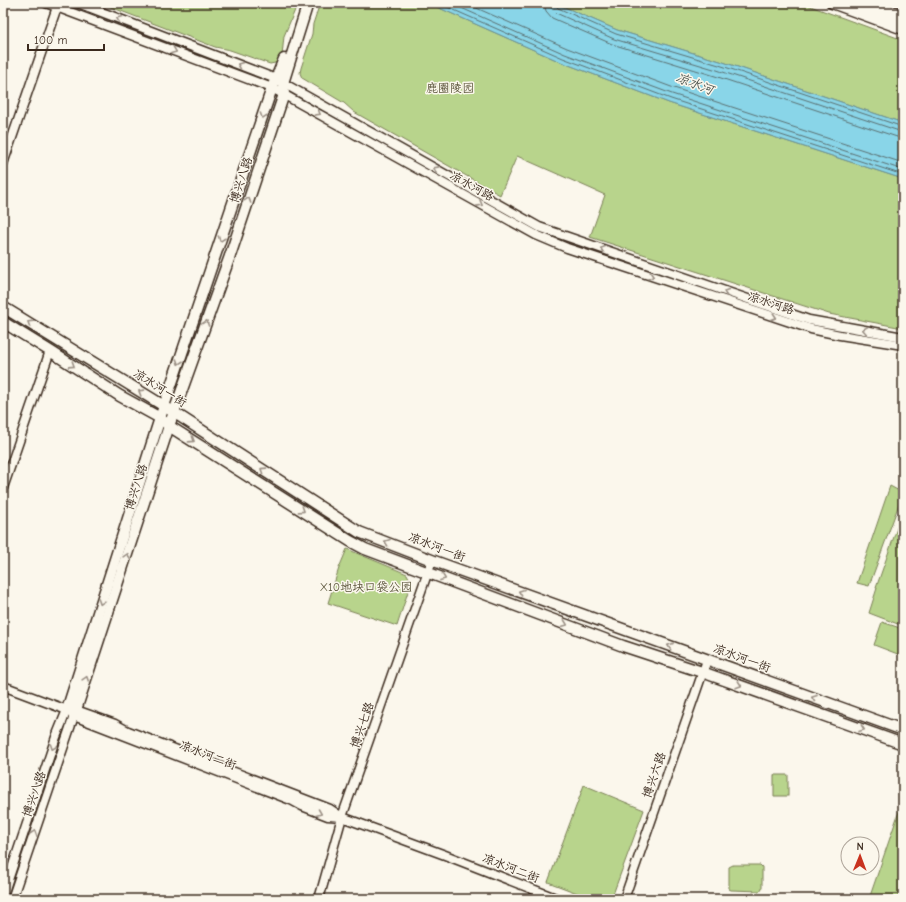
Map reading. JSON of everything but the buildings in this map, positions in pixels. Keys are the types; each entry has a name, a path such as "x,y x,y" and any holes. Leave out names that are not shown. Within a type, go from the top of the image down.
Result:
{"main road":[{"path":"277,83 302,3"},
{"path":"277,83 308,3"},
{"path":"832,3 903,29"},
{"path":"853,3 903,21"},
{"name":"博兴八路","path":"73,712 169,426 230,256 284,94 277,83"},
{"name":"博兴八路","path":"73,712 160,418 277,83"},
{"name":"凉水河一街","path":"3,307 174,412 359,532 432,560 903,730"},
{"path":"3,322 50,350 120,396 160,418 169,426 365,549 623,646 702,672 903,744"},
{"path":"402,563 409,558 408,550"}],"street":[{"name":"凉水河路","path":"46,3 277,83"},
{"name":"凉水河路","path":"78,3 277,83 539,227 809,320 903,337"},
{"path":"873,3 903,14"},
{"path":"3,164 57,7"},
{"name":"凉水河路","path":"284,94 536,235 567,248 811,329 903,346"},
{"path":"3,488 50,350"},
{"name":"博兴七路","path":"319,899 342,817 432,560"},
{"name":"博兴六路","path":"624,899 707,660"},
{"name":"凉水河二街","path":"3,686 73,712 328,816 342,817 558,899"},
{"name":"博兴八路","path":"3,894 54,745 73,712"},
{"name":"博兴八路","path":"12,899 73,712"}],"green space":[{"path":"100,3 298,3 284,36 282,56 275,63 270,64 230,50 215,47"},
{"name":"鹿圈陵园","path":"320,3 428,3 561,62 669,103 903,179 903,328 829,314 590,237 605,195 517,156 500,195 354,112 344,103 302,78 300,73 301,68"},
{"path":"555,3 802,3 903,40 903,123 720,61 617,30"},
{"path":"890,486 903,493 869,586 857,583"},
{"path":"903,511 903,626 869,613 876,588"},
{"name":"X10地块口袋公园","path":"347,549 407,574 411,582 397,626 328,603 339,568"},
{"path":"882,622 903,629 903,656 874,645"},
{"path":"774,775 788,775 788,796 774,796"},
{"path":"584,785 644,810 612,897 608,899 593,899 548,882"},
{"path":"903,800 903,881 897,899 869,899 877,876 880,876 880,867"},
{"path":"733,865 760,865 762,867 762,888 760,891 729,889 729,867"}],"water":[{"name":"凉水河","path":"428,3 555,3 617,30 720,61 903,123 903,179 669,103 561,62"}]}
